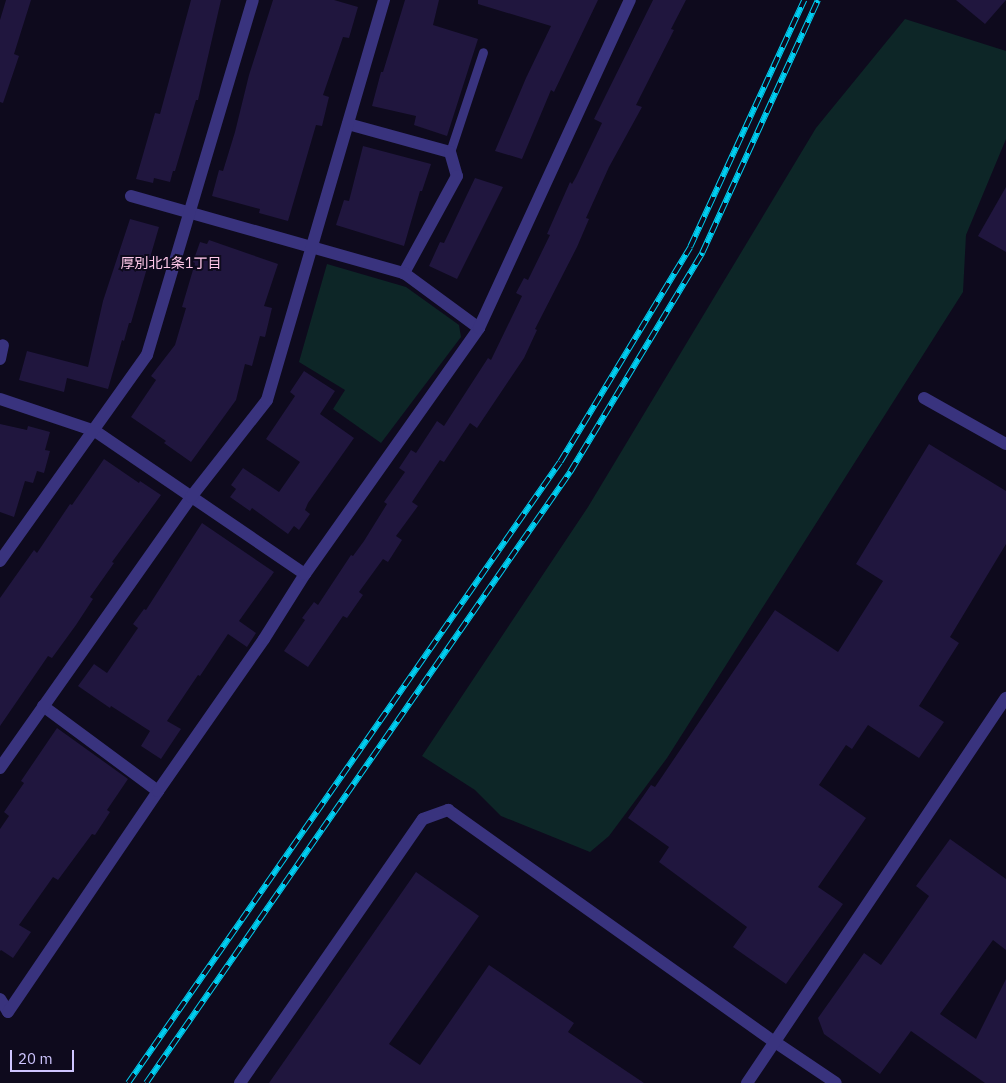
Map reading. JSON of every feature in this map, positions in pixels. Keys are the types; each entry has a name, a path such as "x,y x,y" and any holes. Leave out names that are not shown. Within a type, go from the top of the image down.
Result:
{"street":[{"path":"0,561 95,431 147,355 253,0"},
{"path":"0,768 191,496 267,400 384,0"},
{"path":"0,998 8,1012 264,639 305,574 478,328 630,0"},
{"path":"348,124 450,152 457,176 404,273"},
{"path":"131,196 404,273 478,328"},
{"path":"0,359 3,345"},
{"path":"924,398 1006,444"},
{"path":"0,399 95,431 305,574"},
{"path":"747,1083 1006,698"},
{"path":"43,706 158,791"},
{"path":"240,1083 423,819 448,810 775,1042 836,1083"}],"lane":[{"path":"450,152 483,52"}],"green space":[{"path":"905,19 1006,51 1006,139 966,235 963,292 667,758 609,836 590,852 501,816 475,790 422,756 588,507 816,128"},
{"path":"327,264 406,287 459,325 461,337 381,443 333,409 345,390 299,362"}],"building":[{"path":"6,0 31,0 14,54 19,56 3,103 0,102 0,20"},
{"path":"191,0 221,0 198,100 196,100 170,182 154,178 153,183 136,179 155,113 160,114"},
{"path":"273,0 334,0 358,7 349,38 343,37 323,95 329,97 322,126 316,125 288,221 259,213 260,209 212,196 219,170 223,171 249,75"},
{"path":"405,0 439,0 433,25 478,39 447,136 414,125 416,116 372,106 381,72 383,72"},
{"path":"478,0 598,0 554,92 551,90 522,159 495,151 526,78 551,26 478,4"},
{"path":"653,0 686,0 671,29 674,30 636,105 642,107 609,167 586,218 589,219 577,247 535,329 537,330 524,358 477,428 470,423 444,462 440,460 412,502 418,506 396,536 402,540 388,562 383,559 359,592 363,595 347,618 343,616 308,667 284,651 305,620 302,618 314,602 318,605 351,555 353,556 364,541 387,504 384,502 405,472 399,468 411,450 416,453 437,421 444,426 488,358 491,360 522,296 516,293 524,278 528,280 550,235 547,234 570,182 572,184 576,177 602,123 594,119"},
{"path":"956,0 1006,0 985,24"},
{"path":"363,146 431,164 422,191 420,191 404,246 336,225 344,200 349,201"},
{"path":"475,178 503,187 457,279 429,266 440,242 444,243"},
{"path":"1006,187 1006,252 978,236"},
{"path":"130,219 159,227 131,323 129,323 124,341 122,340 108,389 67,378 64,392 19,380 27,351 88,367 103,301"},
{"path":"209,240 278,264 264,306 272,308 265,337 260,336 252,366 245,364 236,400 191,462 164,443 166,441 131,417 156,380 151,376 175,345 186,308 182,307 195,263 193,262 200,242 207,244"},
{"path":"304,371 335,391 320,414 354,438 308,503 305,510 310,514 299,530 294,526 288,534 252,508 250,511 230,497 236,489 231,485 243,468 279,492 300,462 266,439 295,396 290,392"},
{"path":"0,424 27,430 28,426 50,432 45,450 50,451 44,473 37,471 33,483 25,481 14,517 0,512"},
{"path":"929,444 1006,491 1006,544 950,637 959,643 919,706 944,722 919,758 868,725 852,749 846,745 819,785 866,818 818,887 843,904 786,984 733,947 747,927 659,862 669,847 628,818 651,785 655,787 775,610 838,652 883,581 856,564"},
{"path":"104,459 139,483 140,481 161,495 112,562 114,563 90,597 93,599 76,625 52,658 48,656 0,726 0,598 34,550 37,553 70,504 72,505"},
{"path":"202,523 274,572 239,621 256,633 247,647 228,634 167,721 181,729 161,759 141,746 150,731 111,706 110,708 78,686 94,664 107,673 138,628 133,624 144,609 146,610"},
{"path":"57,728 128,779 107,810 110,812 95,835 92,834 58,880 53,877 19,925 31,932 13,958 0,951 0,829 9,816 4,812 24,783 21,781"},
{"path":"950,839 1006,879 1006,950 993,940 940,1014 976,1039 1006,979 1006,1083 985,1083 911,1031 880,1074 824,1034 818,1018 864,953 881,965 929,896 916,886"},
{"path":"416,872 479,916 389,1044 420,1065 489,965 574,1023 568,1032 644,1083 269,1083"}],"railway":[{"path":"128,1083 560,462 690,247 804,0"},
{"path":"146,1083 570,472 702,253 818,0"}],"district":[{"name":"厚別北1条1丁目","path":"171,263"}]}
